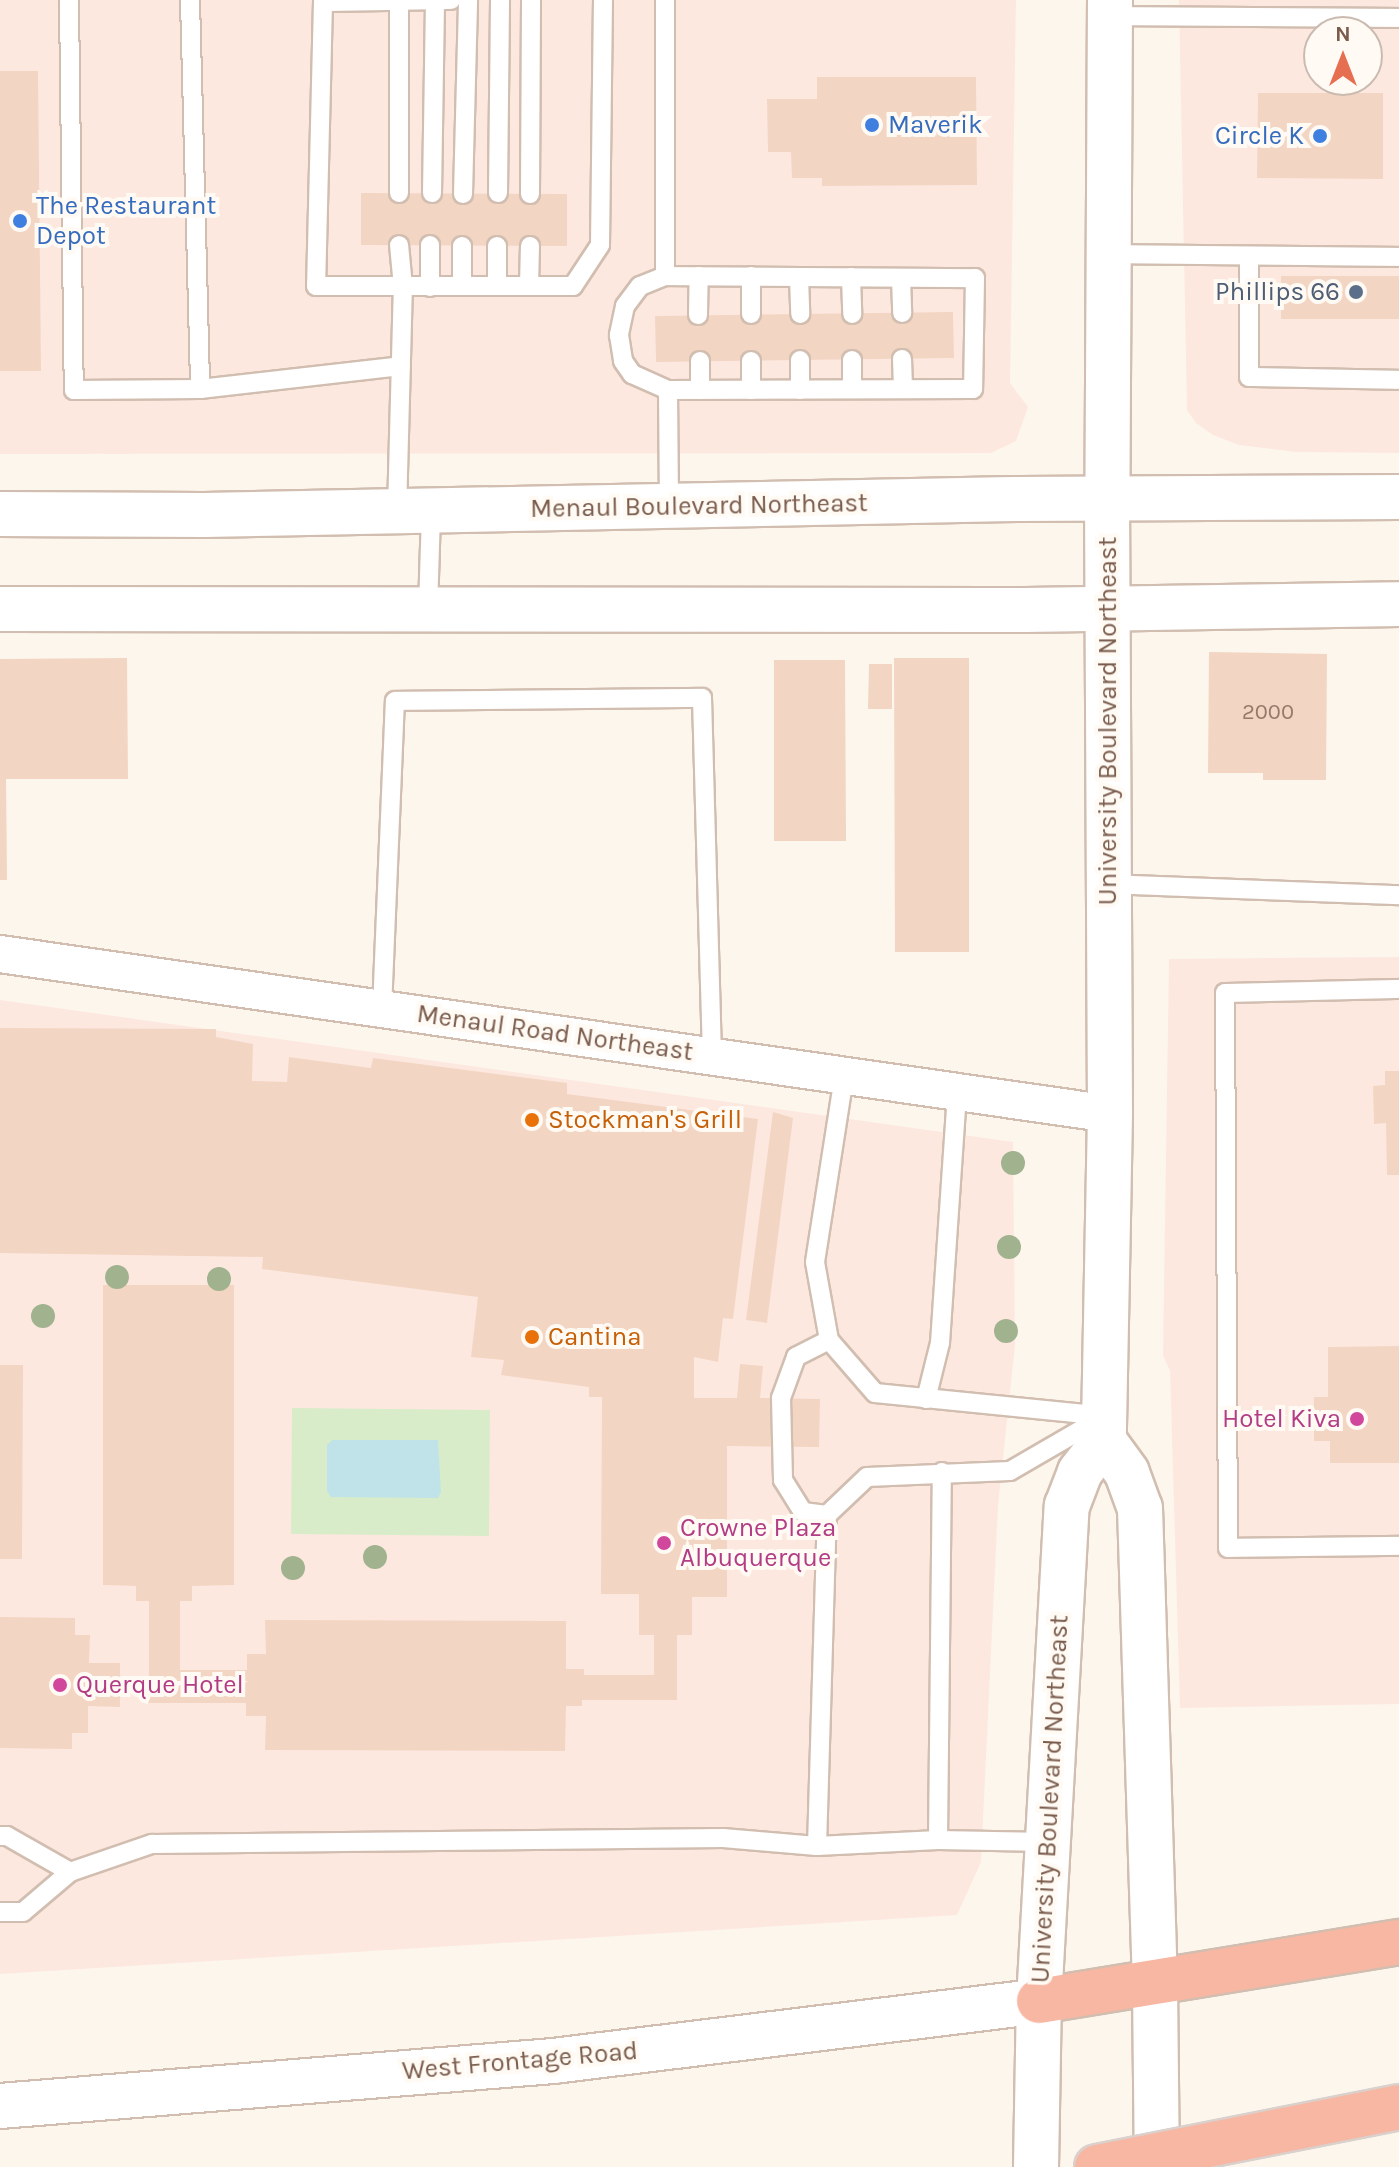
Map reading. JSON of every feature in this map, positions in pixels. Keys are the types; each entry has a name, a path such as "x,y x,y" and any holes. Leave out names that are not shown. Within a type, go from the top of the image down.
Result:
{"highway":[{"path":"1039,2001 1155,1985 1399,1942"},
{"path":"1097,2167 1399,2107"}],"main road":[{"name":"University Boulevard Northeast","path":"1036,2167 1039,2001 1067,1506 1080,1472 1105,1428 1110,1114 1107,499 1110,8"},
{"name":"Menaul Boulevard Northeast","path":"0,514 414,512 1107,499 1399,497"},
{"path":"0,609 1108,610 1399,604"},
{"path":"1105,1428 1140,1508 1155,1985 1157,2167"},
{"name":"West Frontage Road","path":"7,2104 553,2061 1039,2001"}],"street":[{"name":"Menaul Road Northeast","path":"0,954 1110,1114"}],"lane":[{"path":"69,0 74,390 200,389 401,366"},
{"path":"190,0 200,389"},
{"path":"399,0 399,193"},
{"path":"432,193 435,0"},
{"path":"451,0 323,2 316,286 573,286 600,245 603,0"},
{"path":"463,194 468,0"},
{"path":"498,193 500,0"},
{"path":"530,194 531,0"},
{"path":"665,0 665,276"},
{"path":"1110,8 1321,16"},
{"path":"399,245 403,287 401,366 414,512 428,609"},
{"path":"430,245 430,287"},
{"path":"462,246 462,286"},
{"path":"497,246 497,286"},
{"path":"529,286 530,246"},
{"path":"1108,254 1399,257"},
{"path":"1249,257 1249,377 1399,380"},
{"path":"665,276 975,278 973,389 668,390 632,374 623,361 619,335 625,306 640,286 665,276"},
{"path":"698,315 699,276"},
{"path":"751,276 751,314"},
{"path":"799,277 800,314"},
{"path":"851,277 852,314"},
{"path":"901,278 902,313"},
{"path":"902,359 903,389"},
{"path":"800,360 800,390"},
{"path":"852,360 852,389"},
{"path":"700,361 700,390"},
{"path":"751,361 751,390"},
{"path":"668,390 669,507"},
{"path":"382,1009 395,701 702,698 712,1057"},
{"path":"1109,884 1399,895"},
{"path":"1399,989 1225,993 1228,1548 1399,1546"},
{"path":"844,1076 815,1262 829,1340 875,1393 1105,1428"},
{"path":"926,1399 940,1343 957,1093"},
{"path":"827,1515 803,1512 783,1480 780,1446 781,1398 796,1357 829,1340"},
{"path":"817,1846 827,1515 867,1477 1010,1471 1105,1428"},
{"path":"938,1840 942,1472"},
{"path":"0,1836 7,1836 70,1872"},
{"path":"0,1912 23,1912 70,1872 152,1844 723,1838 817,1846 938,1840 1048,1842"}],"shaded area":[{"path":"0,0 1016,0 1010,383 1028,407 1016,441 991,453 0,454"},
{"path":"1179,0 1399,0 1399,453 1296,452 1239,445 1213,435 1196,423 1187,410"},
{"path":"1399,957 1399,1704 1180,1708 1170,1371 1163,1355 1169,959"},
{"path":"0,1000 1013,1142 1015,1345 998,1506 981,1862 957,1915 0,1974"}],"green space":[{"path":"292,1408 490,1410 489,1536 291,1534"}],"water":[{"path":"332,1440 438,1440 441,1492 438,1498 331,1497 327,1491 327,1445"}],"building":[{"name":"The Restaurant Depot","path":"0,71 38,71 41,371 0,371"},
{"name":"Maverik","path":"817,77 976,77 977,185 822,186 822,178 792,178 791,152 768,152 767,99 817,99"},
{"name":"Circle K","path":"1258,93 1383,96 1383,179 1257,178"},
{"path":"361,193 567,194 567,246 361,245"},
{"path":"1281,276 1399,276 1399,319 1281,319"},
{"path":"953,312 954,358 656,362 655,316"},
{"path":"1209,652 1327,654 1326,780 1263,780 1263,773 1208,773"},
{"path":"127,658 128,779 6,779 7,880 0,880 0,659"},
{"path":"894,658 969,658 969,952 895,952"},
{"path":"774,660 845,660 846,841 774,841"},
{"path":"869,664 892,664 892,709 868,709"},
{"path":"0,1028 216,1029 216,1037 253,1044 252,1081 287,1082 289,1057 371,1068 373,1058 567,1083 567,1094 758,1119 733,1319 723,1318 718,1362 694,1357 694,1398 737,1398 740,1364 763,1366 760,1398 820,1399 819,1447 727,1446 727,1597 692,1597 692,1635 677,1635 677,1700 582,1700 582,1706 566,1706 565,1751 265,1750 266,1716 246,1716 246,1703 148,1703 148,1696 143,1696 143,1679 149,1679 149,1601 136,1601 136,1586 103,1585 103,1285 234,1285 234,1585 192,1586 192,1601 180,1601 180,1670 247,1670 247,1654 266,1654 265,1620 566,1621 566,1669 584,1669 584,1675 654,1675 654,1635 639,1635 639,1594 601,1594 602,1397 589,1397 589,1387 501,1375 504,1360 471,1357 478,1297 262,1269 263,1257 0,1253"},
{"path":"1385,1071 1399,1071 1399,1175 1387,1175 1386,1123 1374,1124 1373,1086 1385,1085"},
{"path":"773,1112 793,1118 767,1323 746,1320"},
{"name":"Hotel Kiva","path":"1399,1346 1399,1463 1330,1463 1330,1441 1314,1441 1314,1397 1328,1397 1328,1347"},
{"path":"0,1365 23,1365 22,1559 0,1559"},
{"name":"Querque Hotel","path":"0,1617 75,1618 75,1635 90,1635 89,1663 120,1663 120,1707 88,1706 88,1733 72,1733 72,1749 0,1748"}],"place":[{"name":"Maverik","path":"872,125"},
{"name":"Circle K","path":"1320,136"},
{"name":"The Restaurant Depot","path":"20,221"},
{"name":"Phillips 66","path":"1356,292"},
{"name":"Stockman's Grill","path":"532,1120"},
{"name":"Cantina","path":"532,1337"},
{"name":"Hotel Kiva","path":"1357,1419"},
{"name":"Crowne Plaza Albuquerque","path":"664,1543"},
{"name":"Querque Hotel","path":"60,1685"}]}
